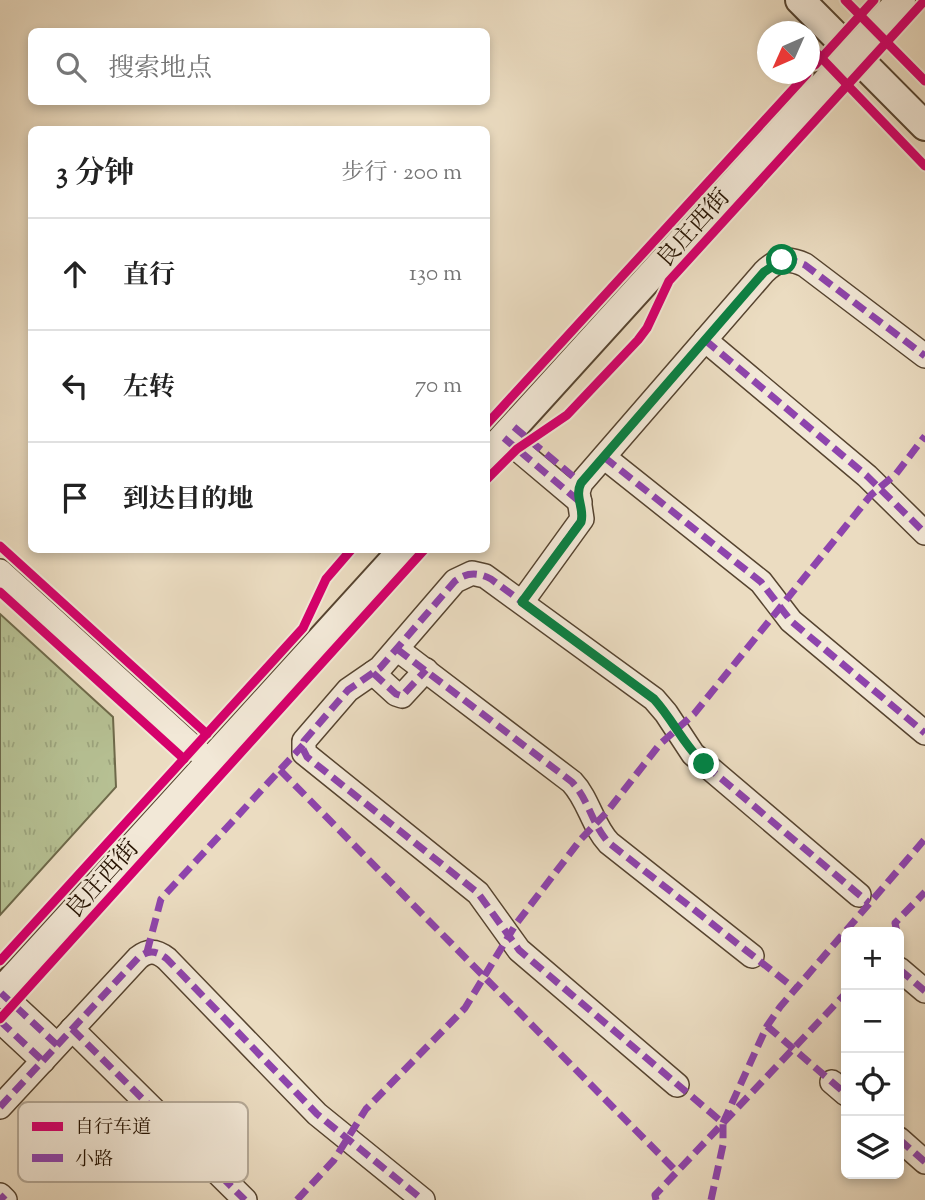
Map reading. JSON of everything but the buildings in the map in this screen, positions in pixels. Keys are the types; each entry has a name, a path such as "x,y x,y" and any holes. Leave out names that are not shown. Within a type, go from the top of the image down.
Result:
{"street":[{"path":"800,0 925,126"},
{"name":"良庄西街","path":"501,441 901,0"},
{"path":"522,602 580,524 583,516 580,493 604,457 770,267 790,259 812,270 925,356"},
{"path":"705,340 867,476 925,533"},
{"path":"501,441 580,493"},
{"path":"604,457 761,582 791,621 925,733"},
{"name":"良庄西街","path":"0,993 400,553"},
{"path":"0,571 210,762"},
{"path":"677,1085 519,950 478,893 304,753 304,741 340,699 354,685 373,673 397,649 451,586 472,573 485,576 654,699 693,754 859,895"},
{"path":"397,649 572,782 584,797 595,825 609,843 752,956"},
{"path":"373,673 401,696 425,670"},
{"path":"0,1107 142,955 157,952 167,959 317,1114 423,1200"},
{"path":"904,973 925,991"},
{"path":"0,993 126,1102"},
{"path":"0,1021 57,1045"},
{"path":"904,1143 925,1162"},
{"path":"223,1182 245,1200"},
{"path":"0,1195 5,1200"}],"green space":[{"path":"0,614 113,717 116,787 0,915"}],"marked path":[{"path":"522,602 582,519 578,492 581,483 764,272 774,264 788,260 805,265 925,356"},
{"path":"705,340 867,476 925,533"},
{"path":"514,427 581,483"},
{"path":"297,1200 334,1160 366,1109 465,1008 516,924 581,839 606,813 660,744 694,714 871,495 896,474 925,436"},
{"path":"504,438 580,502"},
{"path":"604,457 761,582 791,621 925,733"},
{"path":"711,1200 723,1145 723,1123 519,950 478,893 307,757 303,749 304,741 348,690 380,668 455,581 468,575 482,575 654,699 704,764 869,903"},
{"path":"397,649 572,782 609,843 794,988"},
{"path":"373,673 396,694 402,696 426,670"},
{"path":"147,952 161,899 303,745"},
{"path":"280,770 677,1172"},
{"path":"723,1123 767,1026 780,1007 925,839"},
{"path":"896,927 895,923 925,892"},
{"path":"0,1107 138,958 149,952 156,953 167,959 317,1114 423,1200"},
{"path":"904,973 925,991"},
{"path":"1,993 57,1045"},
{"path":"656,1200 655,1195 841,998"},
{"path":"0,1021 43,1061"},
{"path":"767,1026 841,1090"},
{"path":"72,1029 146,1102"},
{"path":"904,1143 925,1162"},
{"path":"227,1182 245,1200"},
{"path":"0,1195 5,1200"}],"cycle path":[{"path":"845,0 925,81"},
{"path":"820,59 874,0"},
{"path":"490,476 517,449 567,415 638,340 647,328 669,281 925,0"},
{"path":"820,56 925,166"},
{"path":"490,421 798,84"},
{"path":"0,546 207,734"},
{"path":"0,961 303,628 326,579 348,553"},
{"path":"0,1019 421,553"},
{"path":"0,592 184,759"}],"route":[{"path":"704,764 693,754 654,699 522,602 581,522 583,513 578,492 581,483 764,272 775,262 782,260"}]}
